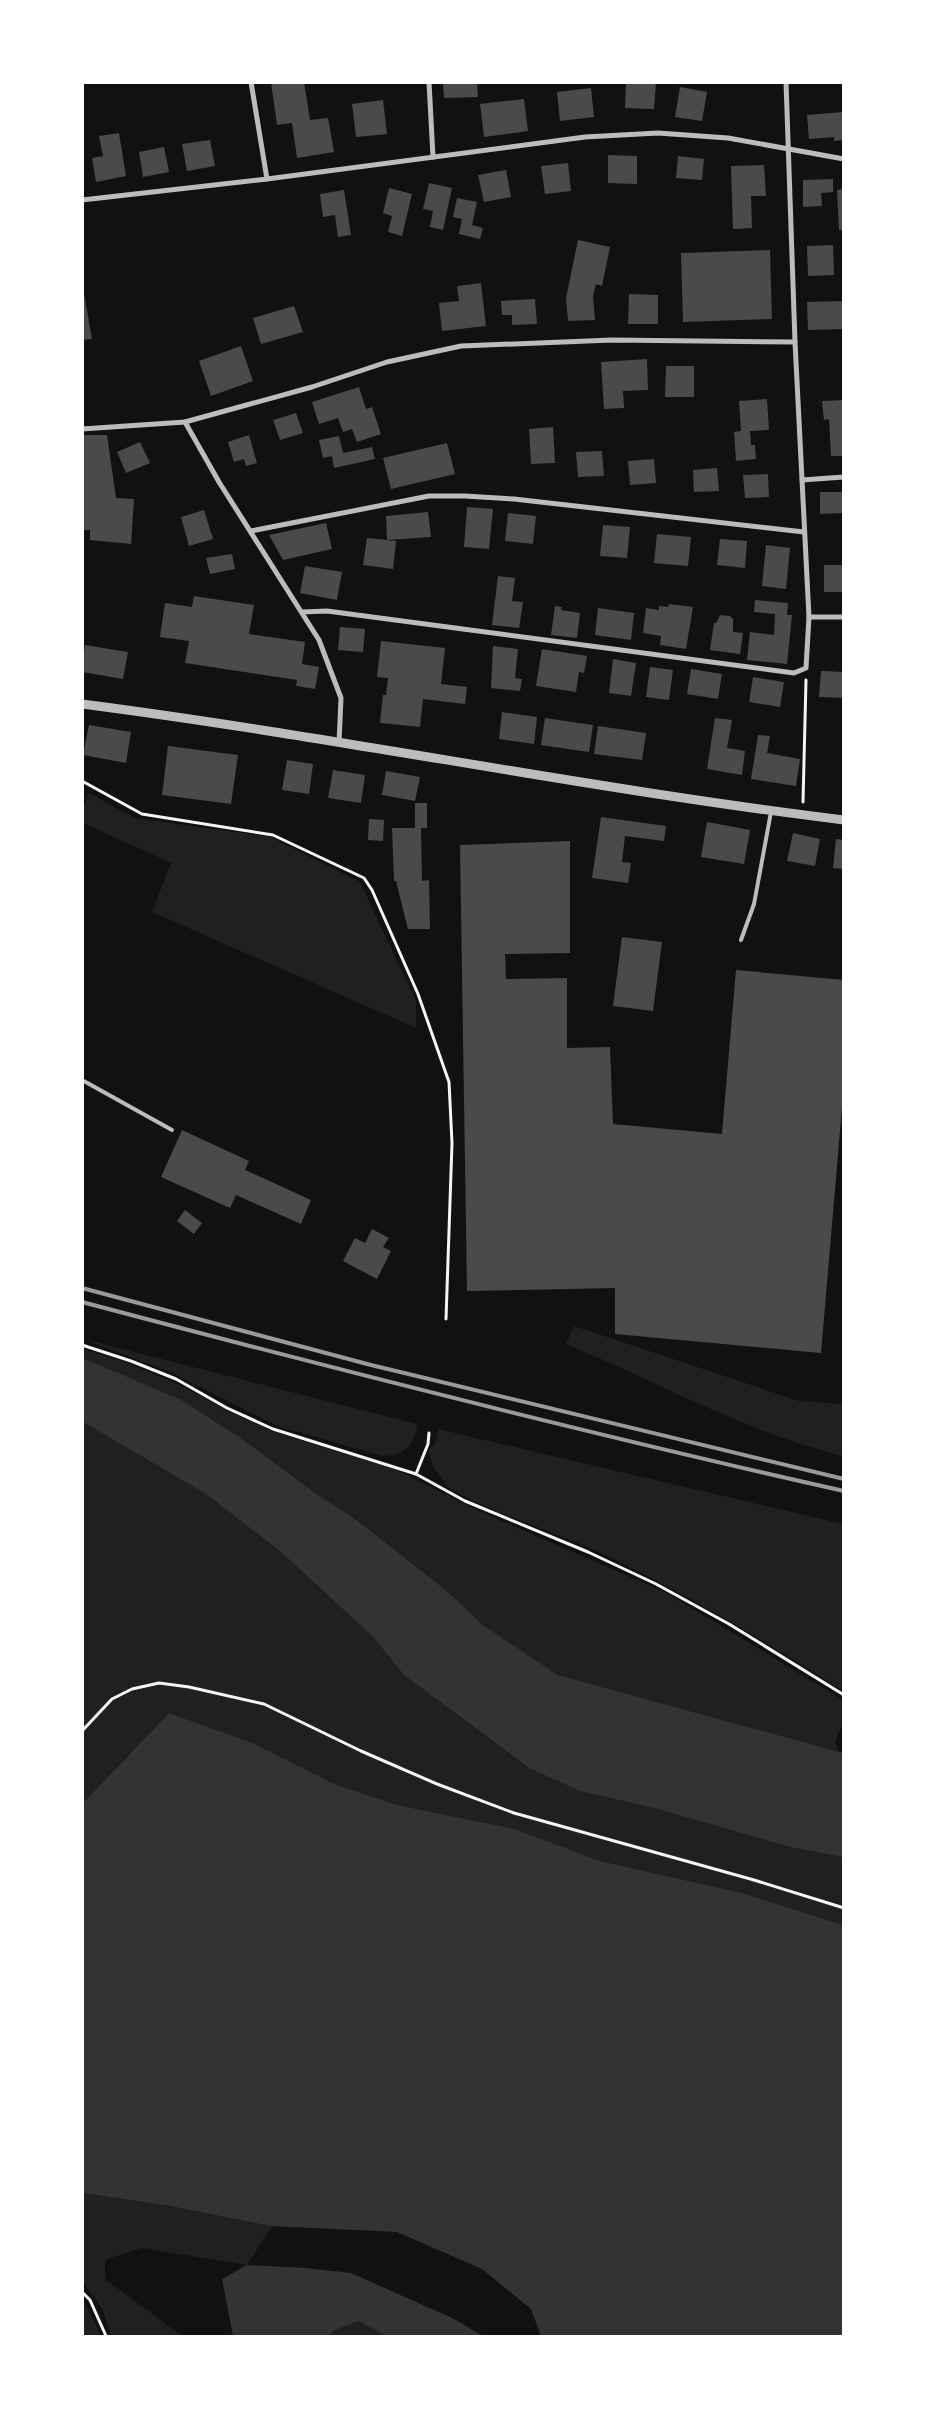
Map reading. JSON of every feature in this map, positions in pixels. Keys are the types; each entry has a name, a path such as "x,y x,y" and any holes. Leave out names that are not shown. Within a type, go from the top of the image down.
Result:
{"street":[{"path":"251,82 267,179"},
{"path":"429,82 433,157"},
{"path":"302,612 327,611 794,673 806,668 809,616 795,342 786,82"},
{"path":"82,200 267,179 585,137 658,133 728,138 844,159"},
{"path":"82,429 185,422 312,387 387,362 461,346 612,340 795,342"},
{"path":"185,422 218,482 319,640 340,698 338,743"},
{"path":"802,480 844,478"},
{"path":"251,531 429,496 465,496 514,499 804,532"},
{"path":"809,616 844,617"},
{"path":"82,704 180,717 594,785 844,820"}],"lane":[{"path":"741,940 754,904 772,810"},
{"path":"82,1080 172,1130"}],"path":[{"path":"802,815 806,740 806,668"},
{"path":"82,782 142,814 272,835 364,878 372,890 418,994 449,1082 452,1143 446,1319"},
{"path":"82,1345 176,1378 227,1408 273,1429 416,1474 465,1501 588,1552 656,1584 729,1624 844,1695"},
{"path":"416,1474 428,1444 429,1433"},
{"path":"82,1730 112,1700 132,1689 159,1683 198,1689 264,1704 361,1751 437,1784 514,1813 754,1880 844,1908"},
{"path":"82,2292 90,2300 106,2336"}],"shaded area":[{"path":"89,793 135,818 271,837 360,882 416,1001 416,1028 152,912 171,863 83,823 83,809"},
{"path":"574,1326 799,1401 843,1404 843,1456 807,1446 737,1420 566,1344"},
{"path":"83,1339 417,1424 414,1439 403,1452 383,1456 277,1426 173,1373"},
{"path":"83,1349 128,1363 178,1384 226,1410 274,1432 394,1469 477,1510 667,1593 843,1700 843,1722 835,1742 839,1752 558,1675 483,1625 447,1591 354,1518 127,1378 83,1358"},
{"path":"83,1358 181,1400 239,1437 319,1496 354,1518 447,1591 483,1625 558,1675 843,1753 843,1857 790,1847 658,1809 580,1791 529,1768 404,1675 372,1636 281,1552 206,1494 83,1422"},
{"path":"83,1422 206,1494 281,1552 372,1636 404,1675 529,1768 580,1791 658,1809 790,1847 843,1857 843,1925 742,1893 600,1861 515,1829 397,1805 334,1784 250,1742 169,1713 83,1803"},
{"path":"438,1429 843,1524 843,1691 725,1619 634,1569 584,1545 485,1506 447,1487 433,1466 428,1451 436,1443"},
{"path":"169,1713 250,1742 334,1784 397,1805 515,1829 600,1861 742,1893 843,1925 843,2336 541,2336 531,2309 482,2269 397,2232 271,2226 170,2206 83,2193 83,1803"},
{"path":"82,2193 170,2206 272,2226 247,2265 141,2248 105,2260 105,2279 182,2336 111,2336 103,2310 83,2282"},
{"path":"247,2265 306,2268 351,2273 452,2318 483,2336 387,2336 358,2321 333,2331 329,2336 233,2336 222,2279"},
{"path":"83,2300 99,2331 99,2336 83,2336"},
{"path":"358,2321 387,2336 329,2336 333,2331"}],"building":[{"path":"271,82 304,82 310,120 328,118 334,152 297,158 292,123 277,125"},
{"path":"443,82 477,82 478,97 444,98"},
{"path":"626,82 656,82 654,109 625,108"},
{"path":"680,87 707,92 702,121 675,117"},
{"path":"591,88 594,117 560,121 557,92"},
{"path":"524,99 528,131 484,137 480,104"},
{"path":"383,100 387,134 356,137 352,104"},
{"path":"844,112 844,140 834,141 834,137 809,139 807,115"},
{"path":"119,133 126,176 96,182 92,158 103,156 99,136"},
{"path":"210,140 215,166 187,171 182,144"},
{"path":"164,147 169,172 143,177 139,152"},
{"path":"608,155 637,156 637,184 608,183"},
{"path":"678,156 704,159 702,180 676,178"},
{"path":"568,163 571,191 545,194 541,166"},
{"path":"764,165 766,196 751,196 752,228 733,229 731,166"},
{"path":"506,170 511,197 484,202 478,175"},
{"path":"833,179 833,192 821,193 822,206 803,207 803,180"},
{"path":"429,183 452,188 443,230 430,227 433,211 423,209"},
{"path":"389,188 412,194 402,236 388,232 392,216 383,213"},
{"path":"844,189 844,230 839,230 837,190"},
{"path":"344,190 351,235 338,237 335,215 323,217 320,194"},
{"path":"457,198 477,202 472,225 483,228 480,239 459,234 462,219 453,217"},
{"path":"578,240 610,247 602,286 596,284 593,296 595,320 568,321 566,298"},
{"path":"833,245 834,275 808,276 807,246"},
{"path":"770,250 772,319 683,322 681,253"},
{"path":"82,282 92,339 82,340"},
{"path":"481,283 486,326 442,331 439,303 459,301 457,286"},
{"path":"629,294 658,295 658,324 628,324"},
{"path":"535,299 537,324 512,325 512,315 502,315 501,301"},
{"path":"844,301 844,329 808,330 807,302"},
{"path":"294,306 303,332 261,344 253,318"},
{"path":"241,346 253,381 211,396 199,361"},
{"path":"647,359 648,390 623,391 624,408 604,409 601,362"},
{"path":"666,366 694,366 694,397 665,397"},
{"path":"359,387 366,409 372,407 381,434 357,442 352,429 343,432 338,418 319,424 312,402"},
{"path":"767,399 769,430 750,431 751,445 755,445 756,459 736,461 734,432 741,431 739,401"},
{"path":"844,400 844,456 831,456 829,419 824,420 822,401"},
{"path":"296,413 303,433 280,440 273,420"},
{"path":"553,427 555,463 531,464 529,429"},
{"path":"82,435 107,435 116,498 134,499 131,544 90,540 90,530 82,530"},
{"path":"249,435 257,463 246,466 244,459 234,462 228,442"},
{"path":"339,436 343,453 372,447 375,459 334,468 332,456 323,458 319,440"},
{"path":"140,442 150,463 126,473 117,452"},
{"path":"447,443 455,474 391,489 383,458"},
{"path":"602,451 604,476 578,477 576,452"},
{"path":"654,459 656,483 630,485 628,461"},
{"path":"717,468 719,491 694,492 693,470"},
{"path":"768,474 769,497 745,498 743,475"},
{"path":"820,492 844,492 844,513 820,514"},
{"path":"467,507 493,509 489,549 464,547"},
{"path":"204,510 213,539 189,546 181,517"},
{"path":"428,512 431,537 387,540 386,516"},
{"path":"508,513 536,516 533,544 505,541"},
{"path":"326,523 332,549 283,560 269,535"},
{"path":"603,525 630,527 627,558 600,556"},
{"path":"657,534 691,537 688,566 654,563"},
{"path":"367,538 396,541 393,569 363,565"},
{"path":"720,539 747,541 745,568 717,565"},
{"path":"766,545 790,548 786,589 762,586"},
{"path":"232,554 235,569 210,574 206,558"},
{"path":"824,565 844,565 844,592 824,592"},
{"path":"305,566 342,572 337,600 300,593"},
{"path":"498,576 515,578 512,601 523,602 519,628 492,625"},
{"path":"194,596 254,605 249,634 305,642 302,664 319,667 315,689 296,686 297,680 185,663 189,641 160,637 165,603 192,607"},
{"path":"755,600 788,603 787,615 792,615 787,664 747,660 750,632 774,635 775,614 754,612"},
{"path":"669,604 693,607 686,649 660,645 661,636 643,633 646,608 659,610 659,606 668,607"},
{"path":"555,606 562,607 561,610 580,613 577,638 551,635"},
{"path":"598,608 634,613 631,640 595,635"},
{"path":"720,615 730,616 733,619 733,632 743,633 740,654 710,650 714,623 716,623"},
{"path":"340,627 365,629 363,652 338,650"},
{"path":"381,641 445,648 441,684 467,687 465,704 423,699 420,727 380,723 383,695 386,695 388,678 377,677"},
{"path":"85,645 128,652 123,679 82,672"},
{"path":"493,646 518,649 515,678 522,679 520,691 491,688"},
{"path":"542,649 587,656 584,673 579,672 576,692 536,686"},
{"path":"613,659 636,663 631,696 609,693"},
{"path":"650,667 673,670 669,700 646,697"},
{"path":"691,669 722,674 718,699 687,694"},
{"path":"821,671 844,672 844,698 819,697"},
{"path":"753,677 784,682 780,707 749,702"},
{"path":"502,712 537,717 534,744 499,739"},
{"path":"545,718 593,725 589,752 541,745"},
{"path":"715,718 732,720 727,748 745,751 742,775 707,769"},
{"path":"89,725 131,732 126,763 83,755"},
{"path":"598,726 646,733 642,760 594,754"},
{"path":"758,735 770,736 767,753 800,759 796,786 751,779"},
{"path":"168,746 238,755 231,804 162,795"},
{"path":"287,760 313,764 309,794 282,790"},
{"path":"333,770 365,775 361,803 328,798"},
{"path":"386,771 420,777 415,801 382,795"},
{"path":"415,803 427,803 427,828 421,828 422,881 429,880 430,929 408,929 396,881 394,881 392,828 415,828"},
{"path":"601,817 666,826 664,841 625,836 622,862 631,863 628,883 592,878"},
{"path":"369,819 384,820 383,841 368,840"},
{"path":"707,822 750,830 744,864 701,857"},
{"path":"793,833 820,839 815,866 787,861"},
{"path":"836,839 844,840 844,869 833,868"},
{"path":"570,841 570,953 505,954 506,979 567,978 567,1048 610,1047 613,1124 722,1134 736,970 844,980 844,1084 821,1353 615,1334 615,1288 467,1291 460,845"},
{"path":"622,937 662,942 653,1011 613,1006"},
{"path":"182,1130 249,1161 245,1170 311,1200 301,1224 236,1195 230,1208 161,1177"},
{"path":"185,1210 202,1223 194,1234 177,1221"},
{"path":"372,1229 389,1238 383,1247 391,1251 377,1279 343,1261 355,1238 365,1243"}],"railway":[{"path":"82,1288 371,1365 844,1479"},
{"path":"82,1302 462,1400 844,1491"}]}
